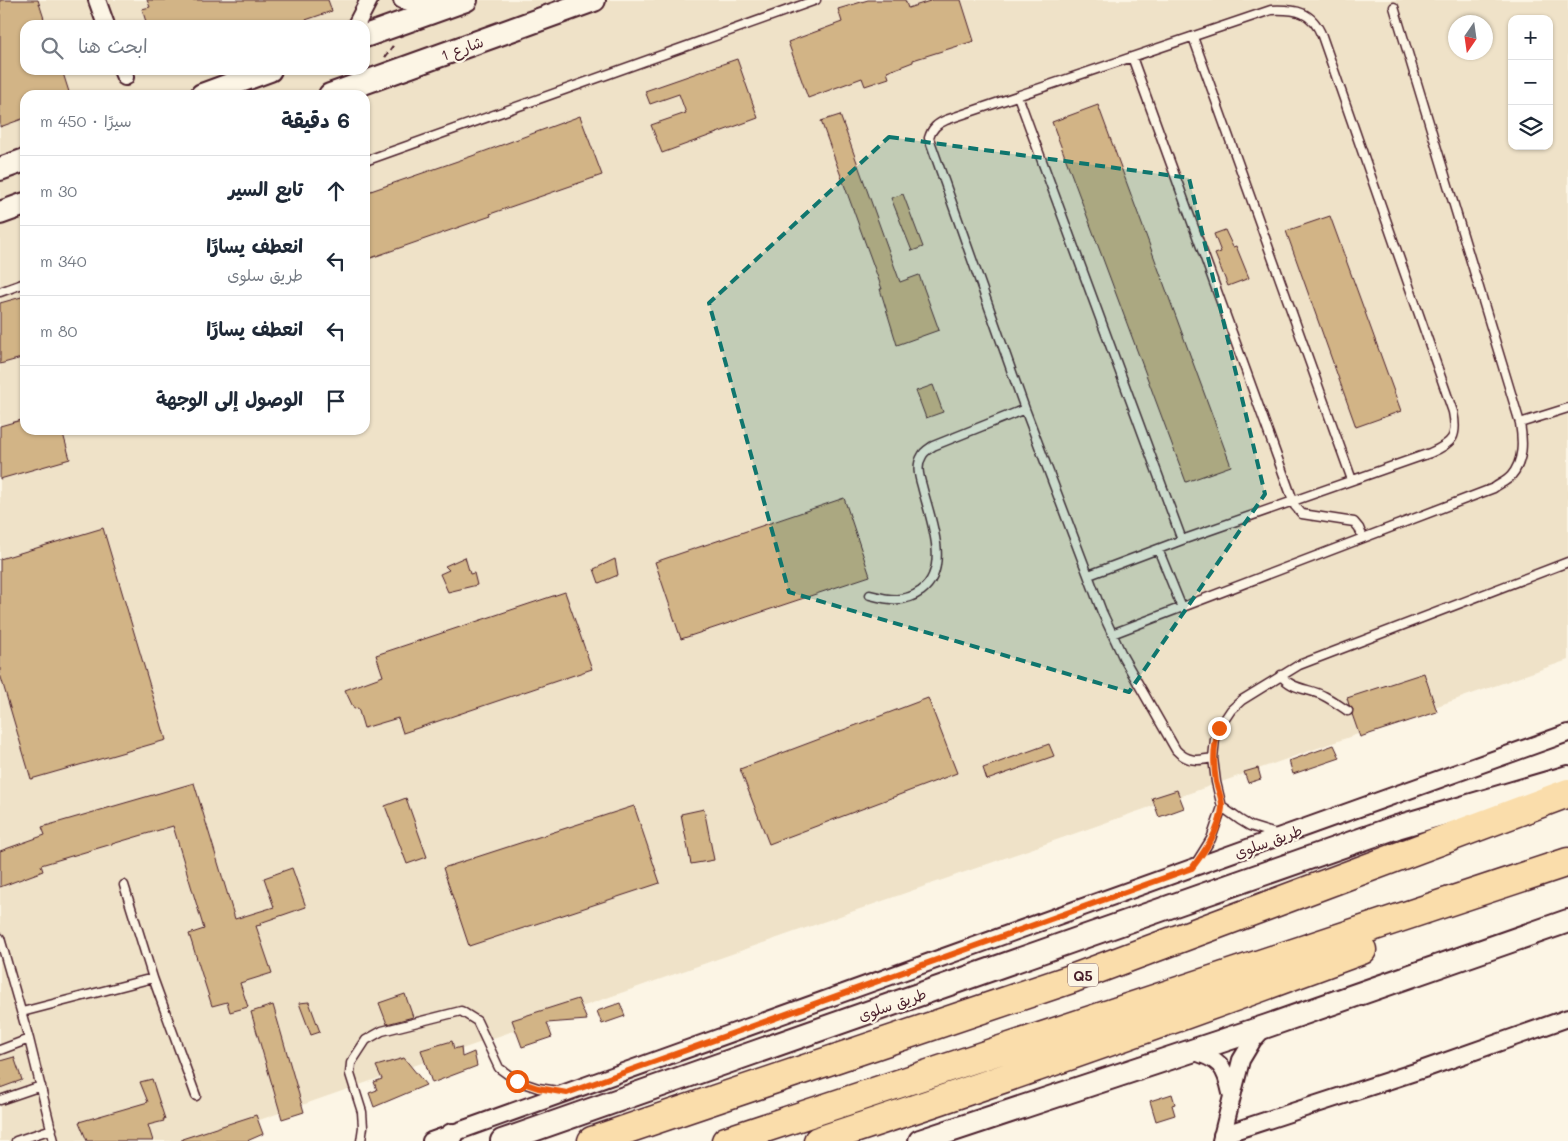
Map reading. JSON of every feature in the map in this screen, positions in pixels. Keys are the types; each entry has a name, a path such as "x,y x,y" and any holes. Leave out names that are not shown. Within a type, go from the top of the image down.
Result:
{"highway":[{"name":"Q5","path":"592,1141 1074,978 1568,793"},
{"path":"726,1141 1568,862"},
{"path":"818,1141 968,1092 1183,1017 1363,950 1449,913 1511,882"}],"main road":[{"path":"370,34 466,0"},
{"name":"شارع 1","path":"344,90 594,0"},
{"path":"216,90 256,75"},
{"path":"0,169 20,162"},
{"path":"0,213 20,206"},
{"name":"طريق سلوى","path":"502,1141 1397,827 1568,777"},
{"path":"920,1141 1267,1026 1568,920"}],"street":[{"path":"97,0 104,20"},
{"path":"359,20 369,0"},
{"path":"402,0 424,6 445,8"},
{"name":"طريق سلوى","path":"444,1139 1568,732"},
{"path":"1222,1138 1568,1018"},
{"path":"1222,1138 1239,1065 1246,1049 1267,1026"},
{"path":"1192,1051 1215,1059 1224,1068 1232,1094"}],"lane":[{"path":"370,160 816,0"},
{"path":"1112,634 1494,488 1511,477 1520,460 1522,440 1520,423 1394,7"},
{"path":"1089,575 1444,447 1454,437 1456,427 1452,412 1325,45 1318,26 1302,12 1288,9 1271,10 938,124 931,130 929,138 1025,409 1089,575 1112,634 1161,727 1176,750 1185,758 1191,760 1213,758"},
{"path":"1193,37 1352,480"},
{"path":"1132,57 1293,501 1298,511 1302,514 1354,522 1363,538"},
{"path":"1018,96 1182,540"},
{"path":"0,292 20,285"},
{"path":"1520,423 1568,408"},
{"path":"870,595 889,600 902,600 914,596 924,589 932,579 938,555 919,475 922,455 934,446 1025,409"},
{"path":"1158,549 1182,608"},
{"path":"1192,868 1211,839 1222,807 1213,758 1215,739 1223,719 1242,700 1299,665 1568,562"},
{"path":"1281,675 1284,680 1292,685 1323,695 1348,711"},
{"path":"1222,807 1250,826 1282,835"},
{"path":"124,885 153,978 196,1096"},
{"path":"0,938 22,1012 54,1141"},
{"path":"22,1012 153,978"},
{"path":"361,1141 363,1128 362,1112 350,1074 351,1063 366,1040 382,1031 461,1010 477,1021 499,1068 517,1081 538,1088 567,1093"},
{"path":"0,1050 29,1039"},
{"path":"0,1100 41,1086"},
{"path":"16,1141 52,1128"}],"path":[{"path":"388,28 394,45 384,56 391,73"}],"highlighted area":[{"path":"889,137 1189,178 1265,494 1129,692 789,592 709,303"}],"shaded area":[{"path":"0,0 1568,0 1568,660 200,1141 0,1141"}],"building":[{"path":"0,0 38,0 44,20 20,20 20,75 64,75 68,90 20,90 20,120 0,127"},
{"path":"147,0 328,0 332,11 306,20 145,20 142,9 150,7"},
{"path":"868,0 905,0 908,8 933,0 961,0 974,41 913,60 913,62 887,72 889,78 865,86 862,78 808,98 788,42 842,22 838,9"},
{"path":"737,59 758,118 662,153 651,125 686,113 679,94 650,104 645,91"},
{"path":"1098,105 1231,466 1186,482 1052,122"},
{"path":"840,115 900,282 919,275 939,330 897,345 880,289 882,289 821,121"},
{"path":"580,116 602,175 370,258 370,191"},
{"path":"903,194 923,247 912,251 891,198"},
{"path":"1330,216 1401,411 1356,427 1286,231"},
{"path":"1225,230 1233,247 1236,246 1249,278 1228,286 1215,254 1221,252 1214,234"},
{"path":"20,297 20,358 0,364 0,303"},
{"path":"933,385 943,412 926,418 916,391"},
{"path":"20,420 20,435 63,435 70,459 0,479 0,426"},
{"path":"844,498 870,576 681,639 655,562"},
{"path":"103,528 166,740 31,779 0,674 0,559"},
{"path":"465,557 470,574 474,573 477,585 448,592 440,574 449,570 445,566"},
{"path":"615,559 618,575 599,583 594,569"},
{"path":"565,592 592,669 403,733 398,718 364,728 358,708 354,709 345,690 383,676 376,655"},
{"path":"1424,673 1437,712 1360,737 1352,714 1353,709 1349,705 1347,698"},
{"path":"928,698 957,773 769,844 740,769"},
{"path":"1049,744 1054,756 987,780 983,768"},
{"path":"1334,745 1340,758 1293,774 1289,761"},
{"path":"1258,768 1261,779 1248,783 1244,772"},
{"path":"194,783 235,919 274,907 264,878 292,868 306,907 256,926 272,973 240,983 248,1007 230,1012 227,1002 212,1006 189,934 204,929 173,826 41,865 43,871 0,887 0,851 45,835 42,827"},
{"path":"1177,790 1184,808 1159,817 1152,798"},
{"path":"406,798 427,857 407,864 385,806"},
{"path":"634,806 660,883 469,946 443,868"},
{"path":"704,809 714,860 691,864 681,814"},
{"path":"405,994 413,1017 387,1024 379,1003"},
{"path":"578,999 587,1020 547,1023 552,1037 522,1047 512,1020"},
{"path":"309,1002 320,1032 311,1035 299,1003"},
{"path":"620,1003 625,1016 602,1024 597,1011"},
{"path":"273,1005 304,1112 282,1119 251,1012"},
{"path":"452,1041 454,1049 461,1047 462,1057 474,1052 477,1066 432,1083 421,1050"},
{"path":"14,1057 22,1080 0,1088 0,1061"},
{"path":"404,1058 426,1085 374,1107 369,1093 377,1090 374,1082 382,1079 376,1066"},
{"path":"152,1079 165,1119 163,1119 164,1121 148,1125 153,1141 87,1141 79,1122 148,1102 140,1082"},
{"path":"1172,1094 1175,1104 1172,1105 1175,1115 1156,1121 1150,1101"},
{"path":"256,1115 263,1134 247,1141 182,1141 182,1139"}],"route":[{"path":"517,1081 538,1088 567,1093 1192,868 1206,849 1220,818 1222,807 1213,758 1215,739 1219,728"}]}
